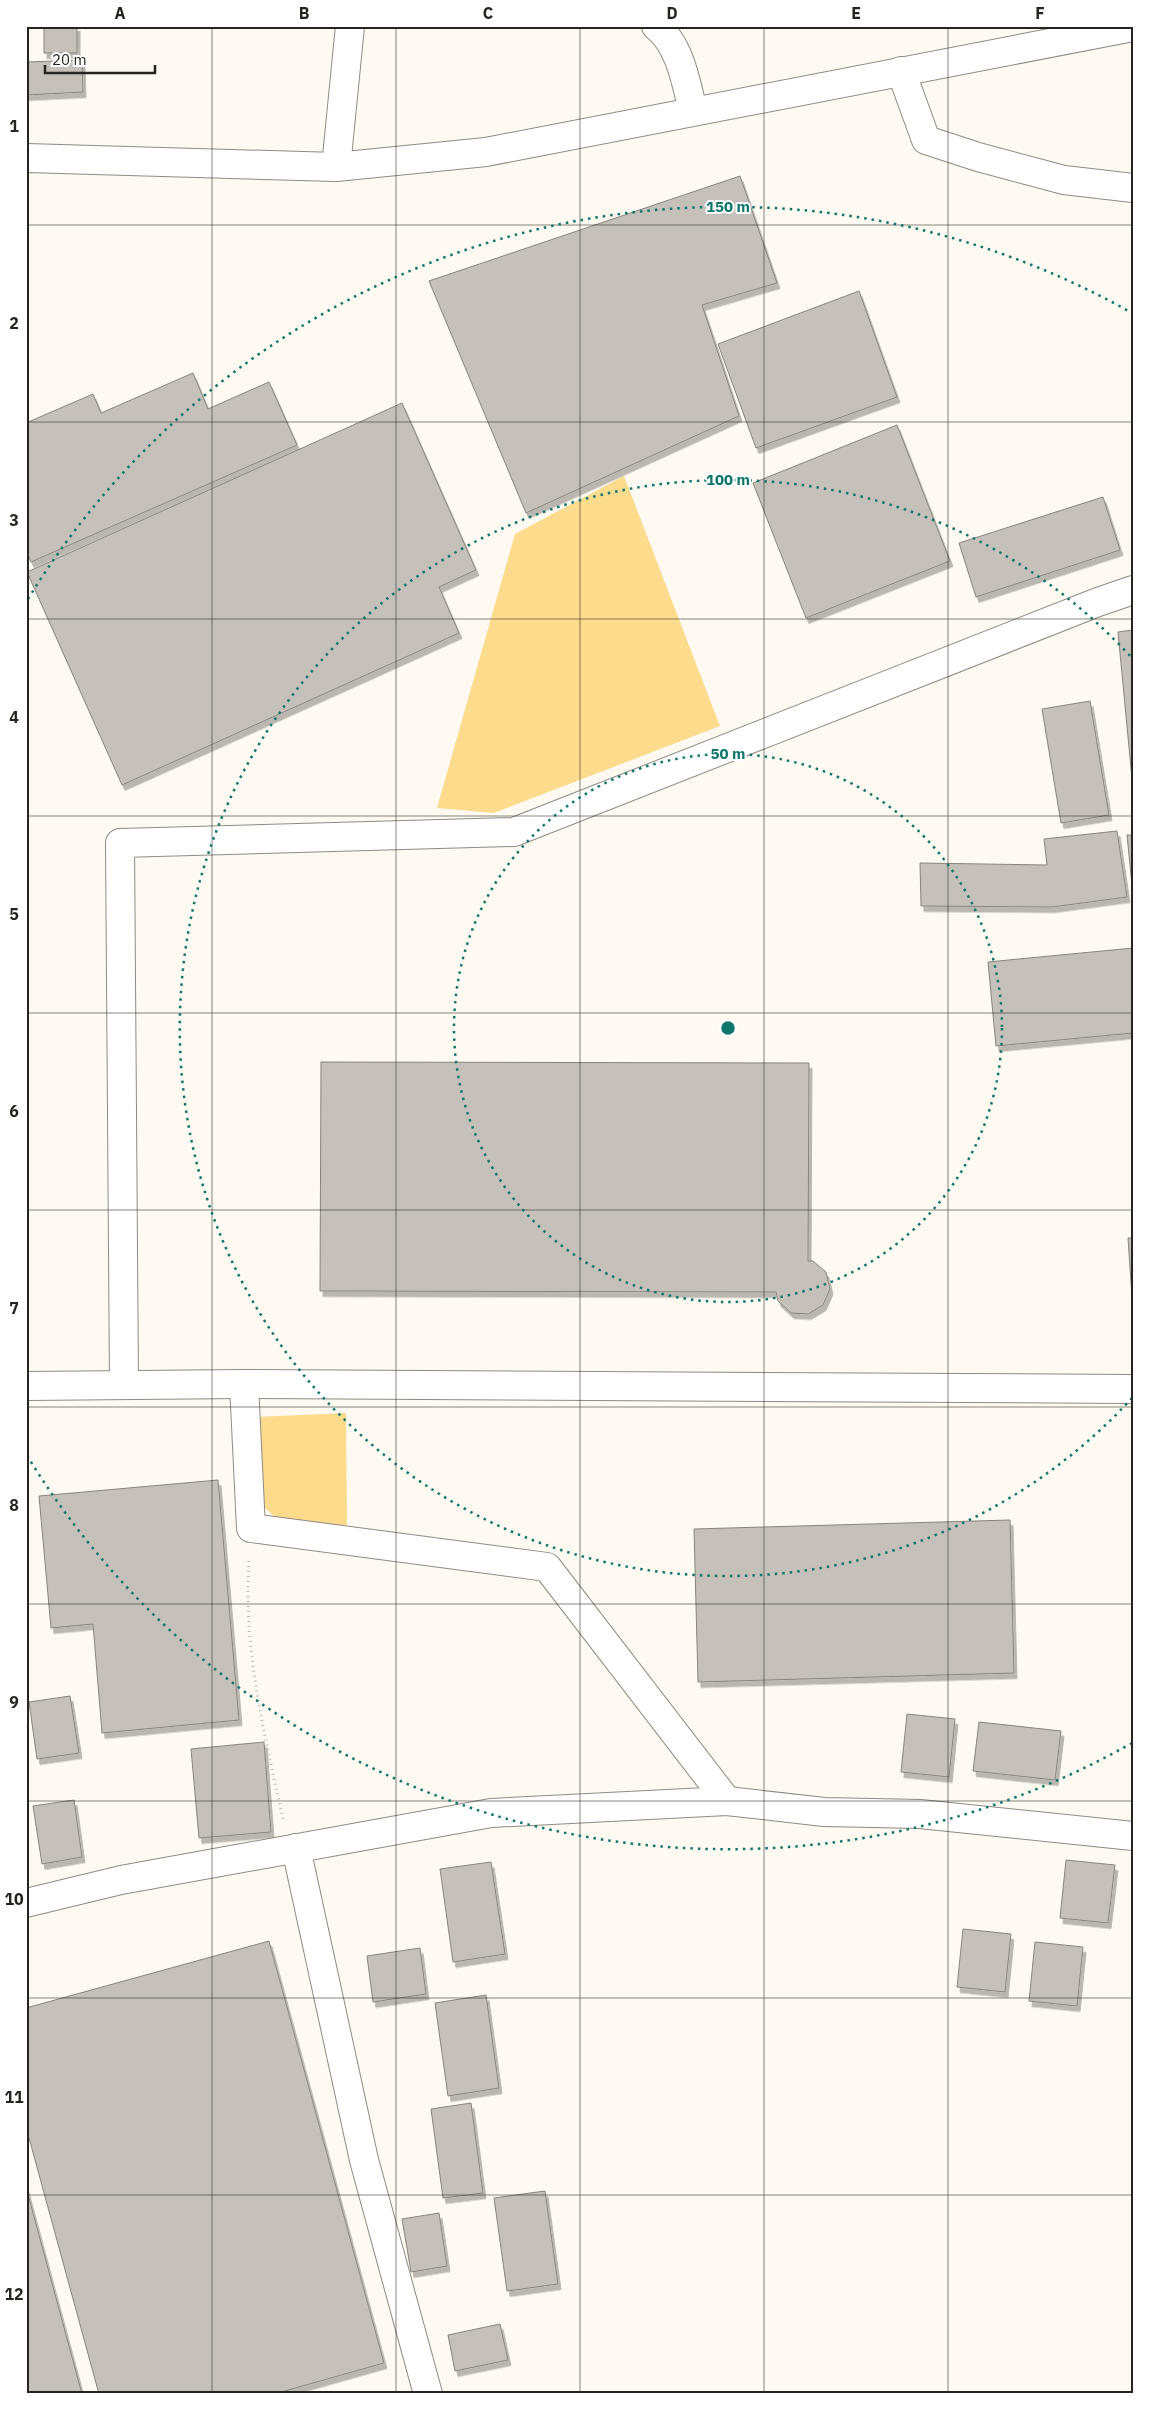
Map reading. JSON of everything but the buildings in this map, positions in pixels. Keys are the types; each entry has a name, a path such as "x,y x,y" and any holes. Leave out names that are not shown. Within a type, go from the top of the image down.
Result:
{"street":[{"path":"336,167 350,26"},
{"path":"656,26 668,35 684,73 693,111"},
{"path":"26,158 336,167 486,152 901,71 1076,31 1133,27"},
{"path":"901,71 926,140 978,157 1064,180 1133,188"},
{"path":"124,1385 120,843 514,832 1070,613 1133,590"},
{"path":"244,1384 251,1528 547,1567 727,1801"},
{"path":"26,1386 244,1384 1133,1389"},
{"path":"26,1904 121,1880 491,1813 727,1801 824,1812 920,1814 1133,1836"},
{"path":"293,1849 364,2160 428,2394"}],"path":[{"path":"251,1528 246,1595 260,1712 293,1849"}],"shaded area":[{"path":"624,476 720,726 494,813 437,808 515,534"},
{"path":"346,1413 347,1525 282,1524 253,1496 255,1417"}]}
